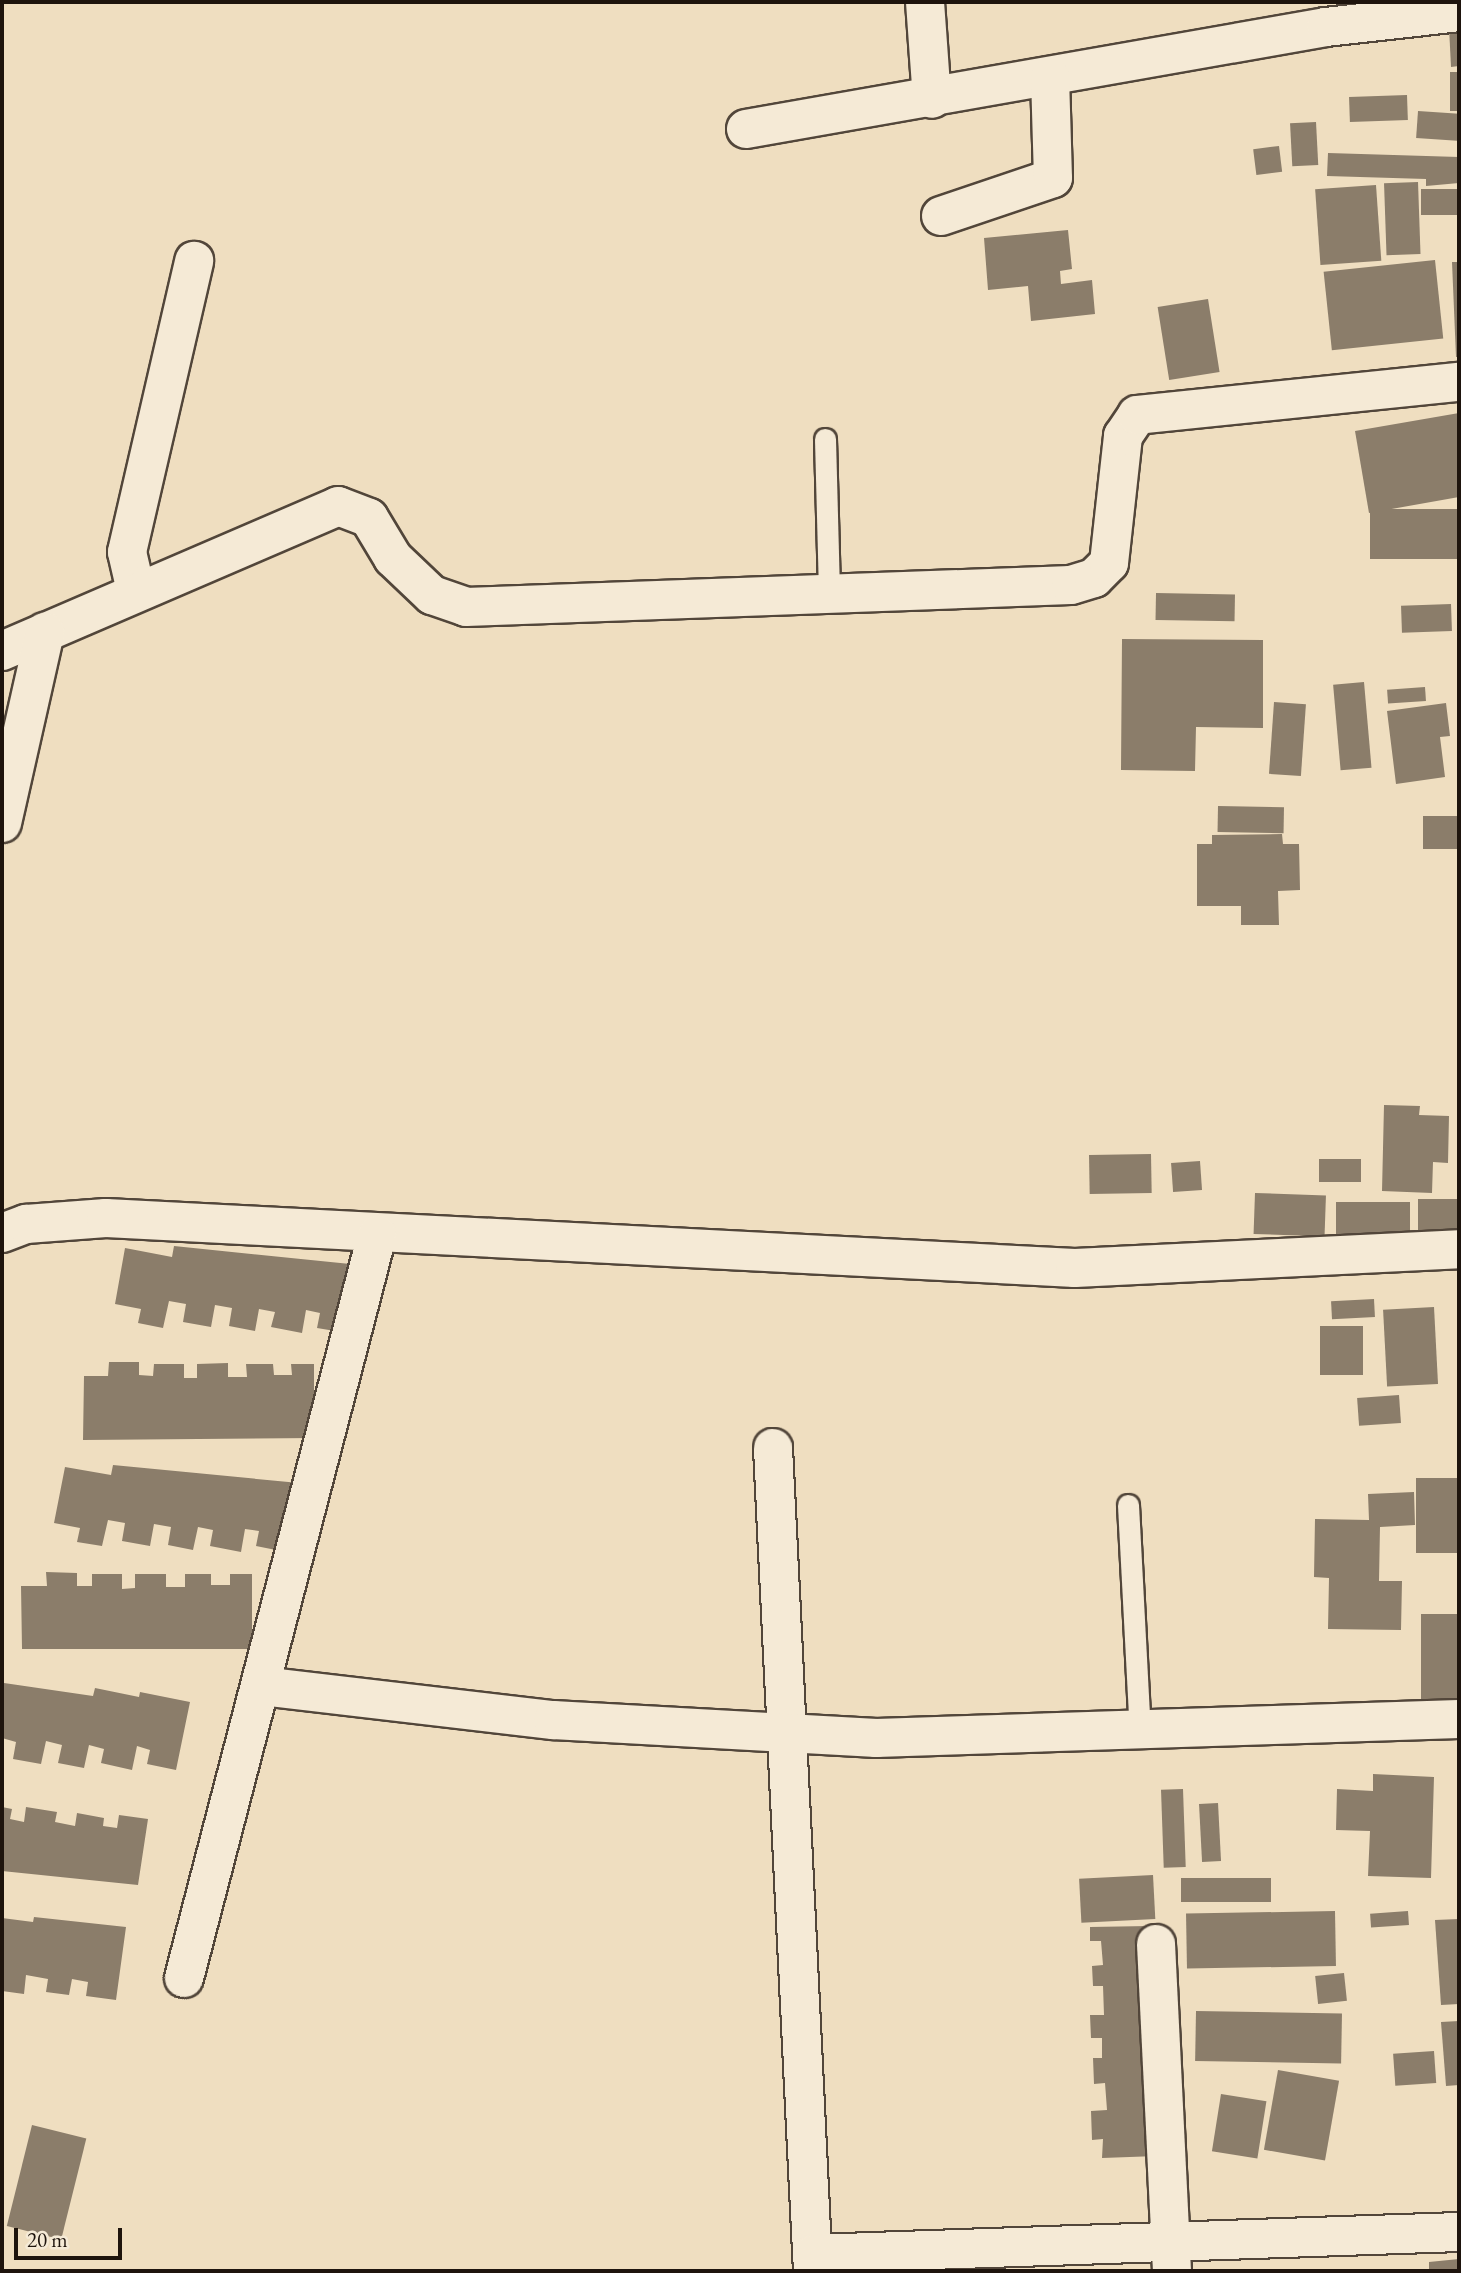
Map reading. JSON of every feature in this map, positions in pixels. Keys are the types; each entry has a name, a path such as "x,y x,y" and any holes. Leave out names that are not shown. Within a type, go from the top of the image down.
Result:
{"street":[{"path":"925,2 932,99"},
{"path":"746,129 932,99 1326,27 1459,12"},
{"path":"941,216 1053,178 1051,78"},
{"path":"136,591 127,552 194,261"},
{"path":"2,651 338,506 369,518 393,558 432,595 466,607 829,593 990,591 1094,578 1112,552 1123,436 1136,415 1459,382"},
{"path":"2,823 46,632"},
{"path":"2,1233 26,1224 106,1218 377,1235 1075,1268 1459,1249"},
{"path":"184,1978 377,1235"},
{"path":"773,1448 813,2263 1172,2256 1459,2232"},
{"path":"262,1686 553,1720 876,1738 1140,1732 1459,1719"},
{"path":"1156,1944 1172,2256"}],"lane":[{"path":"825,439 829,593"},
{"path":"1128,1505 1140,1732"}],"building":[{"path":"1449,27 1459,27 1459,66 1451,67"},
{"path":"1450,72 1459,72 1459,111 1450,111"},
{"path":"1407,95 1408,120 1350,122 1349,97"},
{"path":"1418,111 1459,114 1457,141 1416,138"},
{"path":"1316,122 1318,165 1292,166 1290,123"},
{"path":"1279,146 1282,172 1256,175 1253,149"},
{"path":"1328,153 1459,157 1459,183 1426,186 1426,179 1327,176"},
{"path":"1418,182 1421,254 1387,255 1384,183"},
{"path":"1376,185 1381,261 1320,265 1315,189"},
{"path":"1421,189 1459,189 1459,215 1421,215"},
{"path":"1068,230 1072,269 1060,271 1061,284 1092,280 1095,314 1031,321 1028,286 988,290 984,238"},
{"path":"1435,260 1443,339 1332,350 1324,272"},
{"path":"1452,262 1459,262 1459,357 1456,357"},
{"path":"1208,299 1220,372 1169,380 1158,307"},
{"path":"1459,413 1459,497 1369,513 1355,431"},
{"path":"1370,509 1459,509 1459,559 1370,559"},
{"path":"1156,593 1235,594 1235,621 1156,620"},
{"path":"1451,604 1452,631 1402,633 1401,606"},
{"path":"1122,639 1263,640 1263,728 1196,727 1195,771 1121,770"},
{"path":"1364,682 1371,768 1341,770 1333,685"},
{"path":"1425,687 1426,701 1388,704 1387,690"},
{"path":"1274,702 1306,704 1301,776 1269,774"},
{"path":"1446,703 1450,736 1440,737 1445,777 1396,784 1387,711"},
{"path":"1218,806 1284,807 1284,833 1218,832"},
{"path":"1423,816 1459,816 1459,849 1423,849"},
{"path":"1282,834 1283,844 1299,844 1300,890 1278,891 1279,925 1241,925 1241,906 1197,906 1197,844 1212,844 1212,835"},
{"path":"1384,1105 1420,1106 1419,1115 1449,1116 1448,1163 1433,1162 1432,1193 1382,1191"},
{"path":"1151,1154 1152,1193 1090,1194 1089,1155"},
{"path":"1319,1159 1361,1159 1361,1182 1319,1182"},
{"path":"1200,1161 1202,1190 1173,1192 1171,1163"},
{"path":"1255,1193 1326,1195 1325,1236 1254,1234"},
{"path":"1418,1199 1459,1199 1459,1231 1418,1231"},
{"path":"1336,1202 1410,1202 1410,1236 1336,1236"},
{"path":"174,1246 360,1265 347,1333 317,1328 320,1313 306,1310 302,1333 271,1327 275,1312 259,1309 255,1331 229,1326 232,1308 215,1305 211,1327 183,1322 186,1304 169,1301 163,1328 138,1323 141,1309 115,1304 125,1248 172,1257"},
{"path":"1374,1299 1375,1317 1332,1319 1331,1301"},
{"path":"1434,1307 1438,1384 1387,1387 1383,1310"},
{"path":"1320,1326 1363,1326 1363,1375 1320,1375"},
{"path":"109,1362 139,1362 139,1375 153,1376 154,1364 184,1364 184,1378 197,1378 197,1364 228,1363 228,1377 247,1377 246,1364 273,1364 274,1375 292,1375 291,1364 314,1364 314,1438 83,1440 84,1376 108,1376"},
{"path":"1399,1395 1401,1423 1359,1426 1357,1398"},
{"path":"113,1465 299,1483 286,1552 256,1546 259,1531 245,1529 241,1552 210,1546 213,1530 198,1527 193,1550 168,1545 171,1527 154,1524 150,1546 122,1541 125,1523 108,1520 102,1546 77,1542 80,1528 54,1523 65,1467 111,1475"},
{"path":"1416,1478 1459,1478 1459,1553 1416,1553"},
{"path":"1414,1492 1415,1525 1380,1527 1379,1581 1402,1581 1401,1630 1328,1629 1329,1578 1314,1577 1315,1519 1369,1520 1368,1494"},
{"path":"46,1572 77,1573 77,1586 92,1586 92,1574 122,1574 122,1589 135,1588 135,1574 166,1574 166,1587 185,1587 185,1574 211,1574 211,1585 230,1585 230,1574 252,1574 252,1649 22,1649 21,1586 47,1586"},
{"path":"1421,1614 1459,1614 1459,1708 1421,1708"},
{"path":"4,1683 93,1696 95,1688 139,1697 140,1692 190,1702 176,1770 147,1764 150,1750 137,1746 132,1770 101,1763 104,1749 89,1745 84,1768 58,1763 62,1745 46,1741 41,1764 13,1759 16,1742 2,1738"},
{"path":"1373,1774 1434,1777 1431,1878 1368,1876 1370,1831 1336,1830 1337,1789 1373,1791"},
{"path":"1183,1789 1186,1867 1164,1868 1161,1790"},
{"path":"1218,1803 1221,1861 1202,1862 1199,1804"},
{"path":"2,1807 12,1809 10,1819 24,1822 26,1807 57,1812 55,1822 75,1826 77,1813 104,1818 103,1826 117,1828 119,1815 148,1819 138,1885 2,1871"},
{"path":"1153,1875 1155,1919 1081,1923 1079,1879"},
{"path":"1181,1878 1271,1878 1271,1902 1181,1902"},
{"path":"1335,1911 1336,1966 1187,1969 1186,1914"},
{"path":"1408,1911 1409,1925 1371,1928 1370,1914"},
{"path":"34,1917 126,1927 116,2000 86,1996 88,1982 72,1979 69,1995 46,1992 48,1979 26,1975 24,1994 2,1991 2,1918 33,1922"},
{"path":"1459,1919 1459,2004 1441,2005 1435,1920"},
{"path":"1149,1926 1157,2156 1102,2158 1103,2139 1092,2140 1091,2111 1107,2110 1105,2083 1094,2084 1093,2058 1102,2058 1102,2038 1091,2038 1090,2015 1104,2015 1103,1986 1093,1986 1092,1966 1103,1965 1101,1941 1090,1941 1090,1927"},
{"path":"1344,1973 1347,2001 1318,2004 1315,1976"},
{"path":"1196,2011 1342,2014 1341,2064 1195,2061"},
{"path":"1459,2021 1459,2085 1446,2086 1441,2022"},
{"path":"1434,2051 1436,2083 1395,2086 1393,2054"},
{"path":"1278,2070 1339,2081 1325,2161 1264,2150"},
{"path":"1221,2094 1266,2101 1257,2158 1212,2151"},
{"path":"32,2125 86,2139 61,2239 7,2226"},
{"path":"1459,2259 1459,2271 1429,2271 1429,2262"}]}
